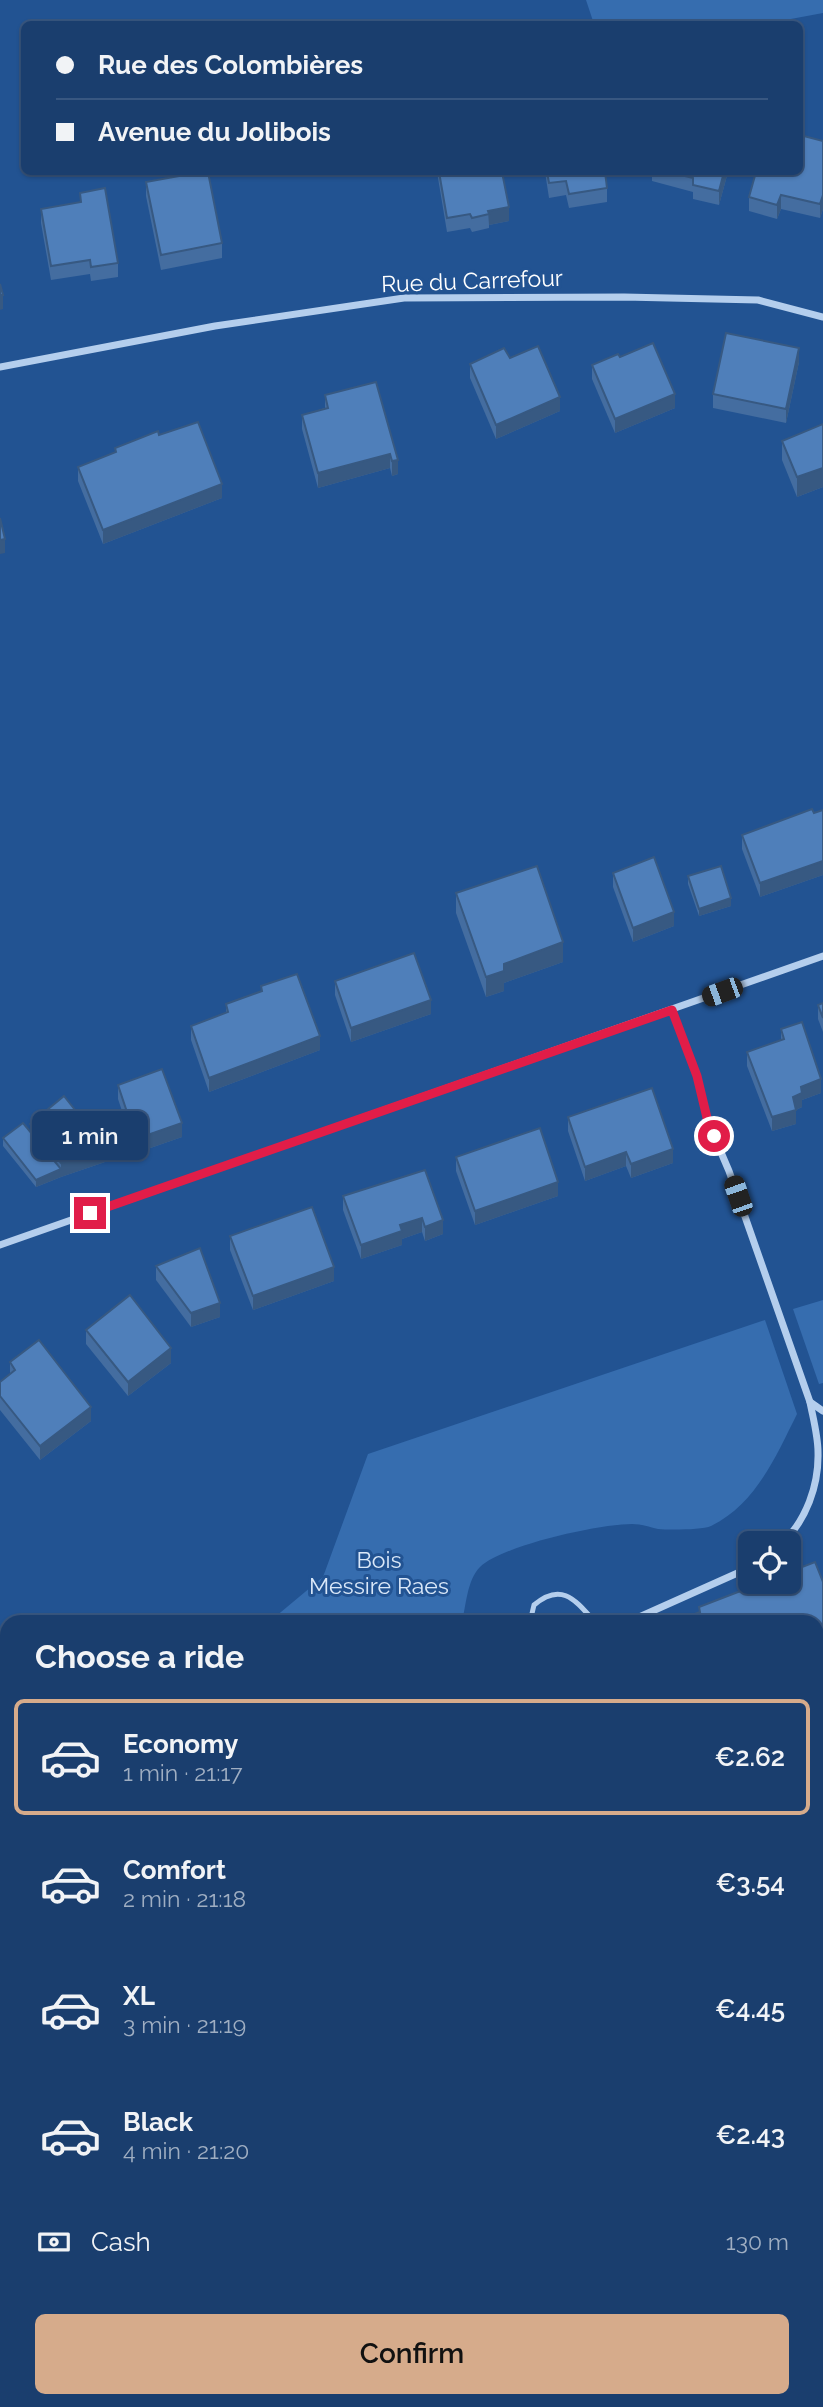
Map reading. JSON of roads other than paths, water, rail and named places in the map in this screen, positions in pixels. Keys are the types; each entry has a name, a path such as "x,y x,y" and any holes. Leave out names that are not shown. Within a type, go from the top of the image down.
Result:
{"street":[{"name":"Rue du Carrefour","path":"0,367 215,326 404,298 624,297 758,300 823,317"},
{"path":"0,1245 823,956"},
{"path":"672,1010 697,1076 708,1122 729,1171 810,1402 818,1451 816,1475 811,1499 792,1531"},
{"path":"810,1402 823,1412"},
{"path":"644,1615 738,1573"}],"lane":[{"path":"532,1615 534,1605 553,1594 562,1593 588,1615"}],"park label":[{"name":"Bois Messire Raes","path":"379,1573"}]}
